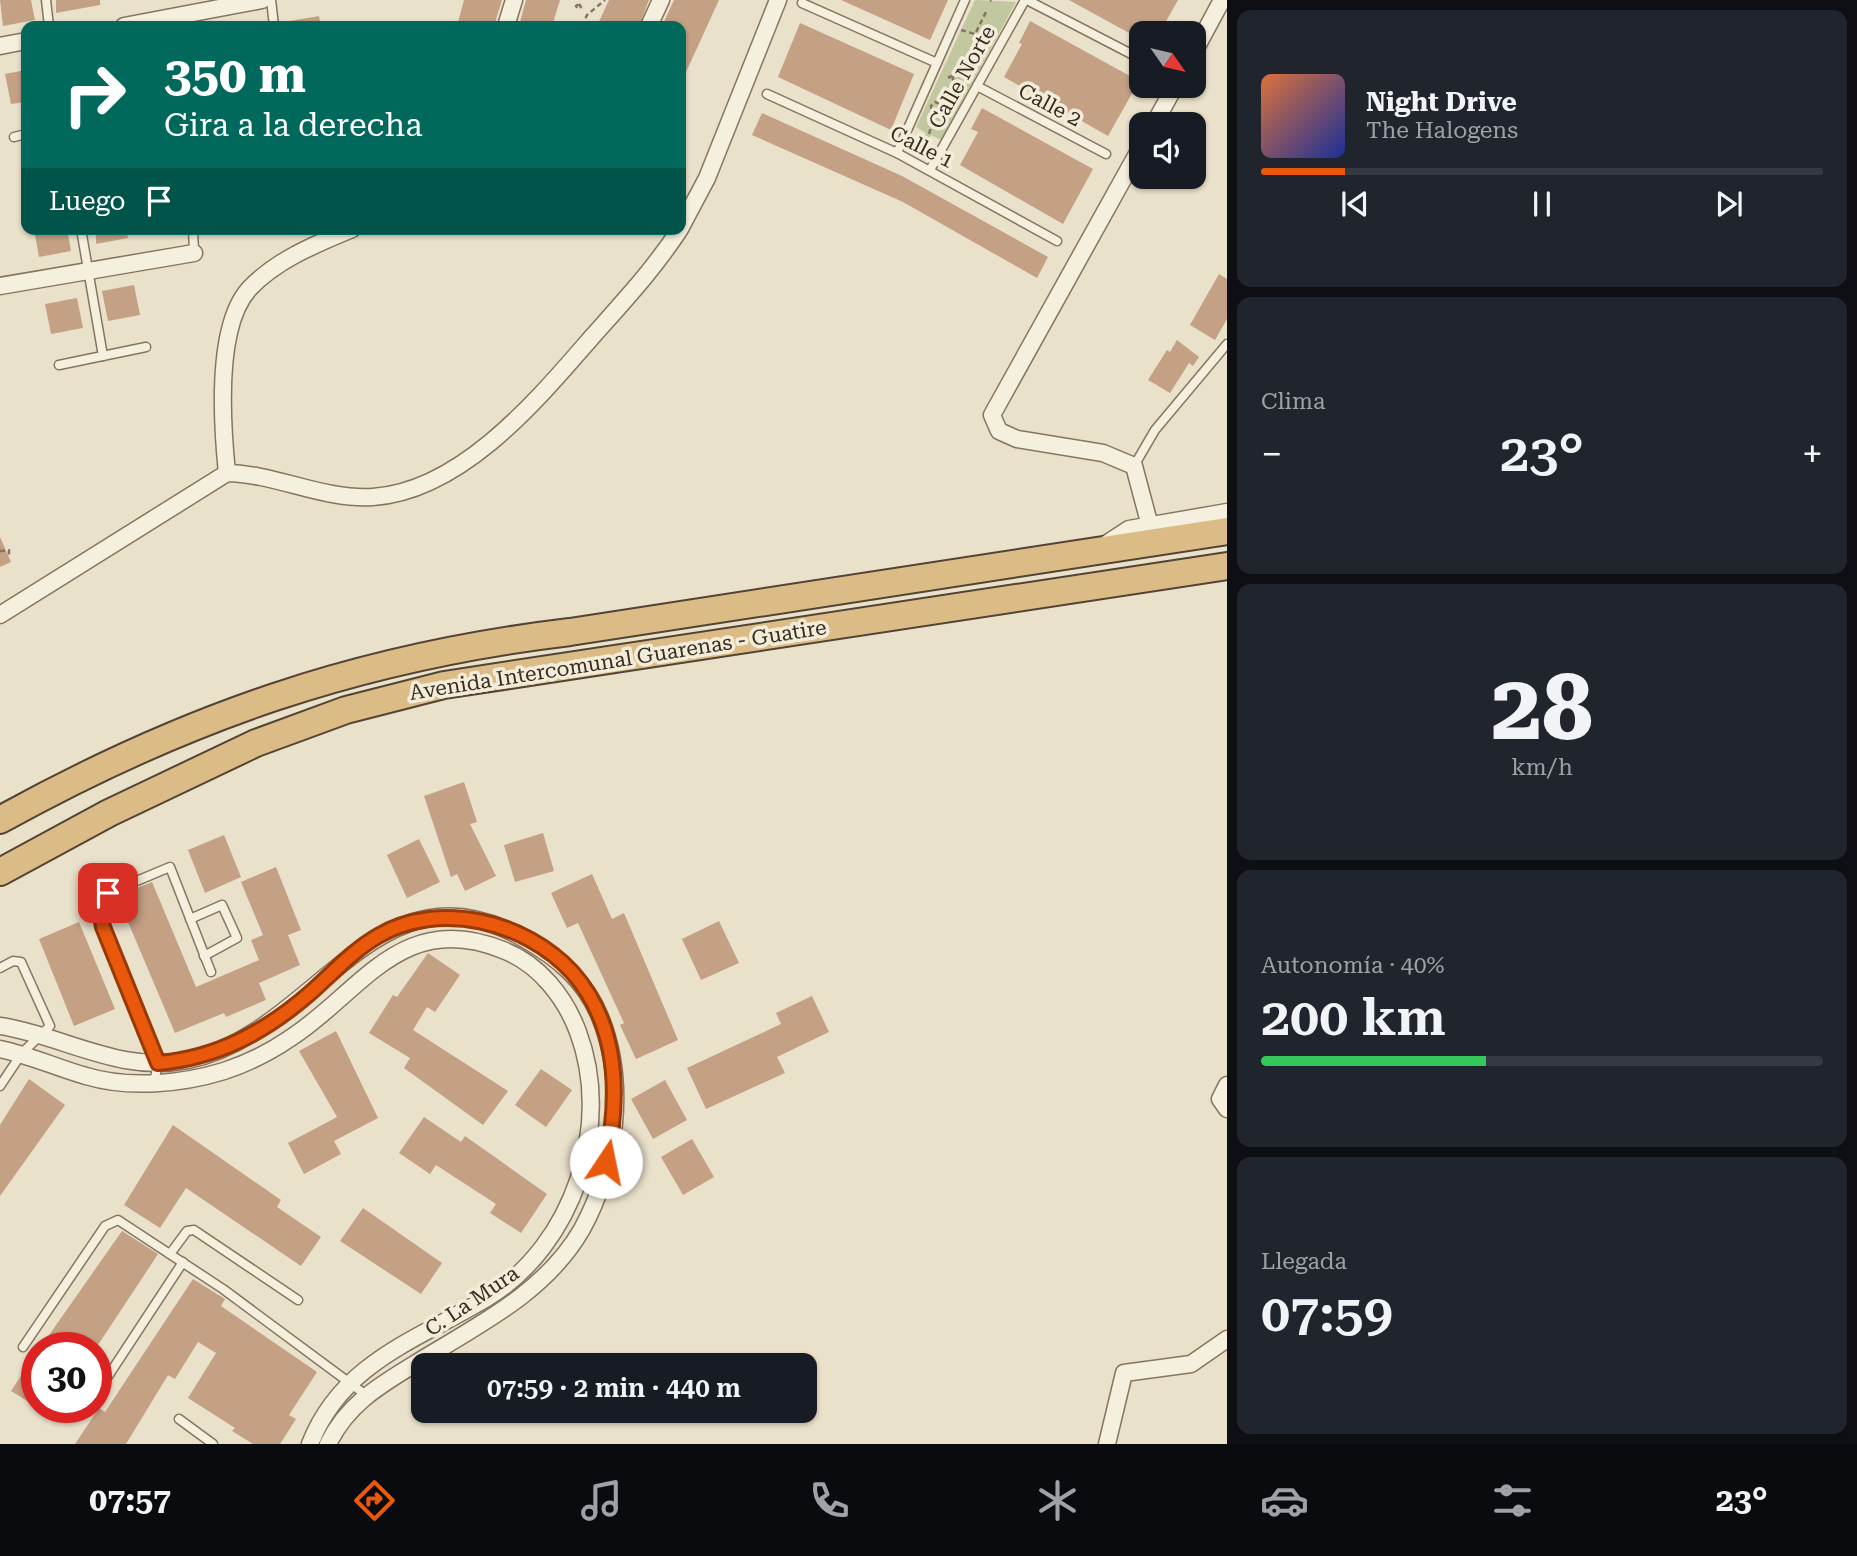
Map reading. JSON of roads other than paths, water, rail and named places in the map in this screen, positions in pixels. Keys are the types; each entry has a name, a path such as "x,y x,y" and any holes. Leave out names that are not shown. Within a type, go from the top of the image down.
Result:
{"highway":[{"name":"Avenida Intercomunal Guarenas - Guatire","path":"0,821 82,775 170,735 285,691 396,662 485,642 584,630 1227,531"},
{"name":"Avenida Intercomunal Guarenas - Guatire","path":"0,872 109,813 256,743 346,710 431,688 1227,566"}],"street":[{"path":"151,21 262,0"},
{"path":"508,21 514,0"},
{"path":"651,21 661,0"},
{"path":"686,217 707,178 778,0"},
{"path":"1206,29 1222,0"},
{"path":"0,46 21,42"},
{"path":"1129,169 992,415 999,431 1017,439 1103,453 1134,466 1150,526"},
{"path":"227,473 223,364 236,307 250,288 280,264 340,235"},
{"path":"0,615 227,473 260,475 315,491 348,497 399,494 430,482 504,430 538,399 636,289 675,235"},
{"path":"0,286 194,253"},
{"name":"Avenida Intercomunal Guarenas - Guatire","path":"1093,552 1129,529 1227,512"},
{"name":"C. La Mura","path":"0,1026 131,1063 188,1060 213,1053 255,1033 309,994 361,947 410,922 469,918 500,926 545,951 566,966 582,984 606,1032 615,1079 615,1098 602,1179 581,1230 546,1275 519,1299 366,1395 343,1417 328,1444"},
{"path":"0,1049 22,1053 89,1077 154,1083 223,1071 289,1040 380,963 406,949 432,942 461,940 494,946 514,954 537,971 569,1009 587,1060 591,1123 576,1186 560,1221 538,1252 489,1297 375,1359 349,1382 324,1416 310,1444"},
{"path":"1227,1084 1220,1098 1227,1109"},
{"path":"1107,1444 1124,1373 1191,1364 1227,1339"}],"lane":[{"path":"46,0 48,21"},
{"path":"271,0 273,21"},
{"path":"897,153 965,0"},
{"path":"1026,0 1129,53"},
{"name":"Calle Norte","path":"930,170 974,85 1026,0"},
{"path":"802,3 937,63"},
{"name":"Calle 2","path":"974,85 1106,154"},
{"name":"Calle 1","path":"767,94 897,153 1057,242"},
{"path":"14,137 21,135"},
{"path":"83,235 103,356"},
{"path":"193,235 194,253"},
{"path":"1134,466 1155,430 1223,356 1227,344"},
{"path":"59,365 146,347"},
{"path":"154,1083 158,1063 103,927 100,911 102,901 108,893 170,867 211,972"},
{"path":"190,919 222,905 237,938 204,956"},
{"path":"0,968 13,961 21,962 50,1026 43,1036 22,1053 0,1086"},
{"path":"34,1332 111,1222 118,1220 183,1262 366,1395"},
{"path":"170,1254 187,1231 194,1230 298,1300"},
{"path":"112,1370 183,1262"},
{"path":"179,1419 213,1444"}]}
